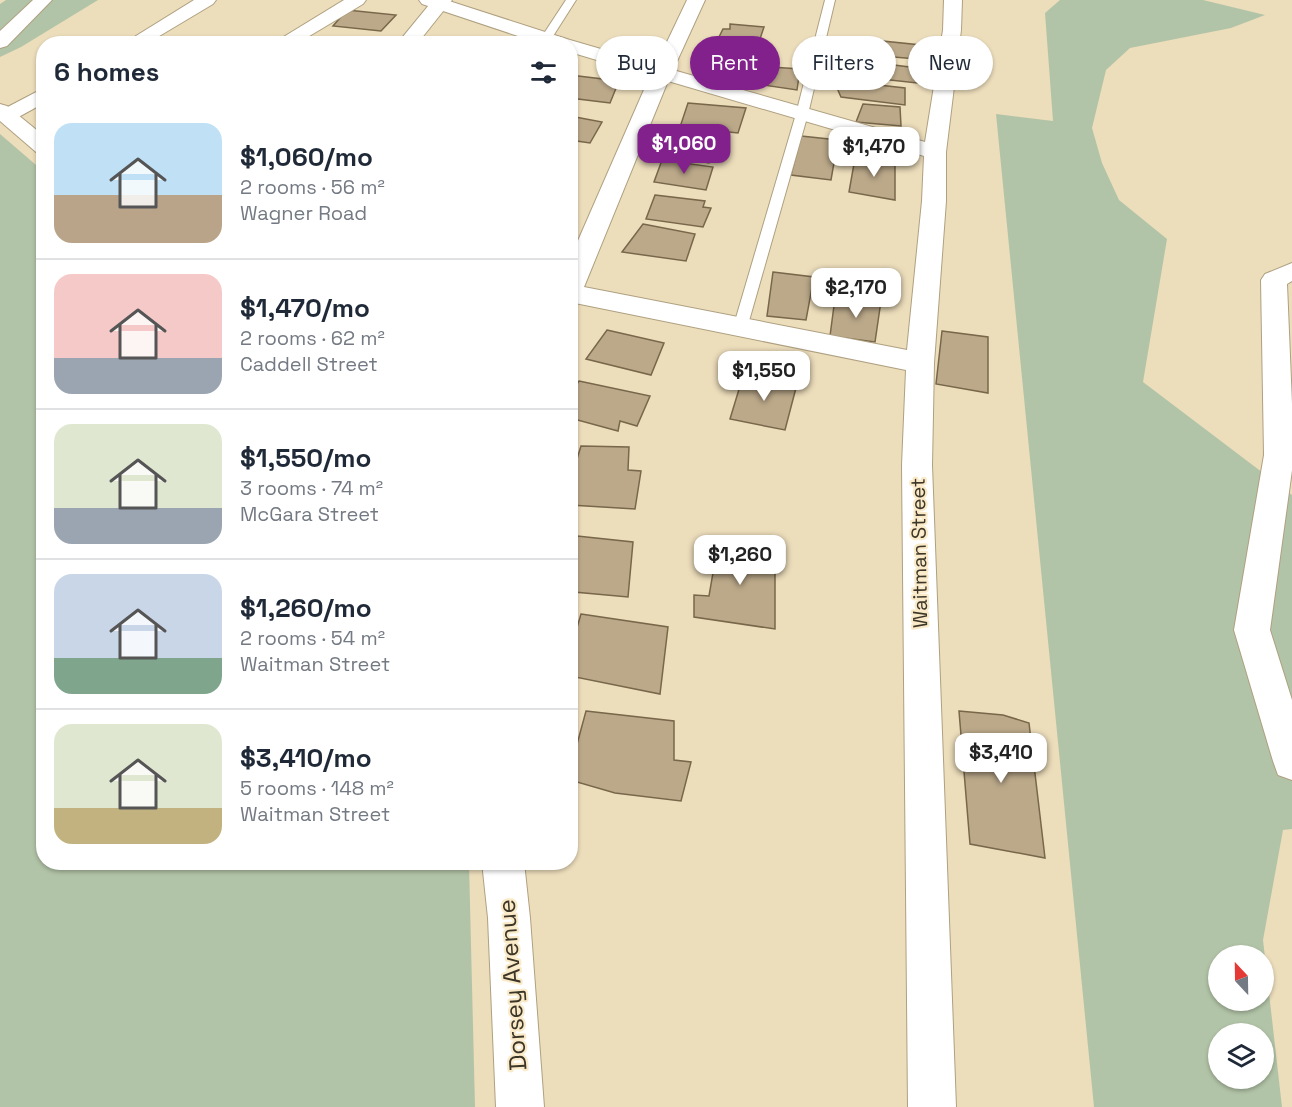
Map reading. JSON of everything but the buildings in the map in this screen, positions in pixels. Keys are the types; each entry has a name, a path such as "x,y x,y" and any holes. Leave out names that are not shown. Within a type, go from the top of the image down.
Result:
{"street":[{"path":"0,42 43,0"},
{"path":"146,36 207,0"},
{"path":"295,36 357,0"},
{"path":"678,38 696,0"},
{"name":"Waitman Street","path":"932,1107 917,465 920,363 934,201 935,152 952,30 953,0"},
{"path":"412,36 437,1 530,36"},
{"path":"578,48 596,53"},
{"path":"678,79 935,152"},
{"path":"578,270 654,90"},
{"path":"36,98 3,113 36,140"},
{"path":"1292,271 1274,280 1279,455 1252,630 1292,761"},
{"path":"578,295 920,363"},
{"name":"Dorsey Avenue","path":"504,870 509,918 520,1107"}],"lane":[{"path":"546,36 571,0"},
{"path":"740,328 802,114 830,0"}],"green space":[{"path":"6,0 98,0 21,47 0,57 0,4"},
{"path":"1060,0 1203,0 1265,15 1231,28 1130,48 1106,70 1092,128 1102,163 1119,200 1167,239 1143,382 1292,495 1292,829 1283,830 1264,945 1208,945 1208,1011 1271,1011 1272,1023 1208,1023 1208,1089 1274,1089 1274,1037 1282,1107 1094,1107 996,114 1053,121 1045,13"},
{"path":"0,134 36,165 36,870 469,870 475,1107 0,1107"}]}
